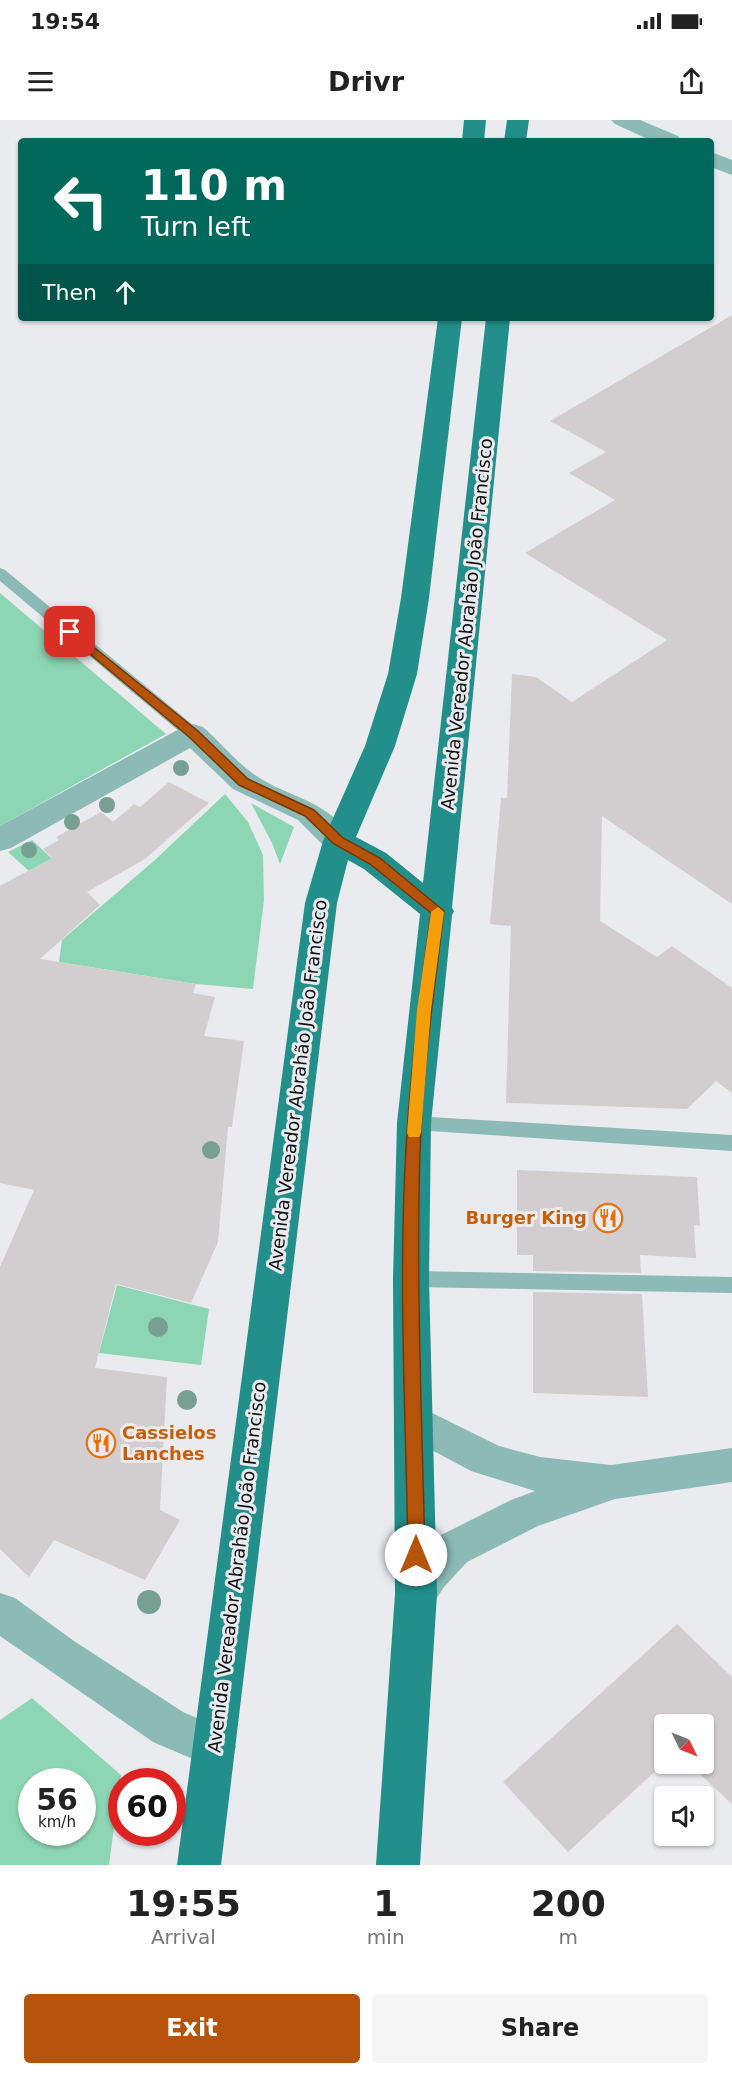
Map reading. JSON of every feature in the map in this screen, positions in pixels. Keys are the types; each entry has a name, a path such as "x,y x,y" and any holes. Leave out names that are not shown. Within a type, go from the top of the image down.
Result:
{"main road":[{"path":"473,138 476,120"},
{"path":"515,138 518,120"},
{"name":"Avenida Vereador Abrahão João Francisco","path":"199,1865 321,903 326,876 338,841 361,793 398,695 407,654 450,321"},
{"name":"Avenida Vereador Abrahão João Francisco","path":"398,1865 417,1594 411,1279 414,1124 424,1010 438,911 498,321"},
{"path":"338,841 375,861 438,911"}],"street":[{"path":"622,120 663,138"},
{"path":"714,160 732,168"},
{"path":"0,840 193,734 244,782 309,813 338,841"},
{"path":"414,1421 448,1442 495,1462 532,1473 615,1481"},
{"path":"417,1594 430,1574 453,1549 525,1513 615,1481 732,1465"},
{"path":"0,1612 59,1655 168,1727 214,1747"}],"lane":[{"path":"0,573 193,734"},
{"path":"414,1124 732,1143"},
{"path":"411,1279 732,1285"}],"green space":[{"path":"0,593 166,734 0,826"},
{"path":"225,794 248,822 263,855 264,900 253,989 196,984 59,962 62,940 156,859"},
{"path":"251,803 294,827 280,864 272,843"},
{"path":"32,840 64,870 41,882 8,852"},
{"path":"117,1285 209,1309 201,1365 99,1353"},
{"path":"32,1698 113,1768 108,1768 108,1846 112,1846 109,1865 0,1865 0,1720"}],"building":[{"path":"732,315 732,904 602,816 600,921 657,957 672,946 732,988 732,1093 716,1081 687,1109 506,1103 511,926 490,924 501,798 507,798 512,674 536,677 572,702 667,640 525,553 615,500 569,473 606,452 550,421"},
{"path":"169,782 209,803 145,859 87,892 100,905 40,959 196,984 193,993 215,997 204,1036 244,1041 232,1127 228,1127 218,1242 191,1303 116,1284 95,1368 167,1377 160,1510 180,1520 145,1580 54,1540 29,1577 0,1549 0,1267 34,1190 0,1183 0,886 52,858 43,849 59,840 56,837 101,812 113,822 134,804 140,807"},
{"name":"Burger King","path":"517,1170 697,1177 700,1226 694,1225 696,1258 640,1255 641,1273 533,1271 533,1255 517,1255"},
{"path":"533,1292 642,1294 648,1397 533,1393"},
{"path":"677,1624 732,1677 732,1804 700,1774 714,1774 714,1714 654,1714 654,1772 568,1852 503,1782"}],"slow traffic":[{"path":"414,1133 424,1010 438,912"}],"place":[{"name":"Burger King","path":"608,1218"},
{"name":"Cassielos Lanches","path":"101,1443"}],"route":[{"path":"70,632 193,734 244,782 309,813 338,841 375,861 438,911 424,1010 413,1149 411,1279 416,1555"}]}
